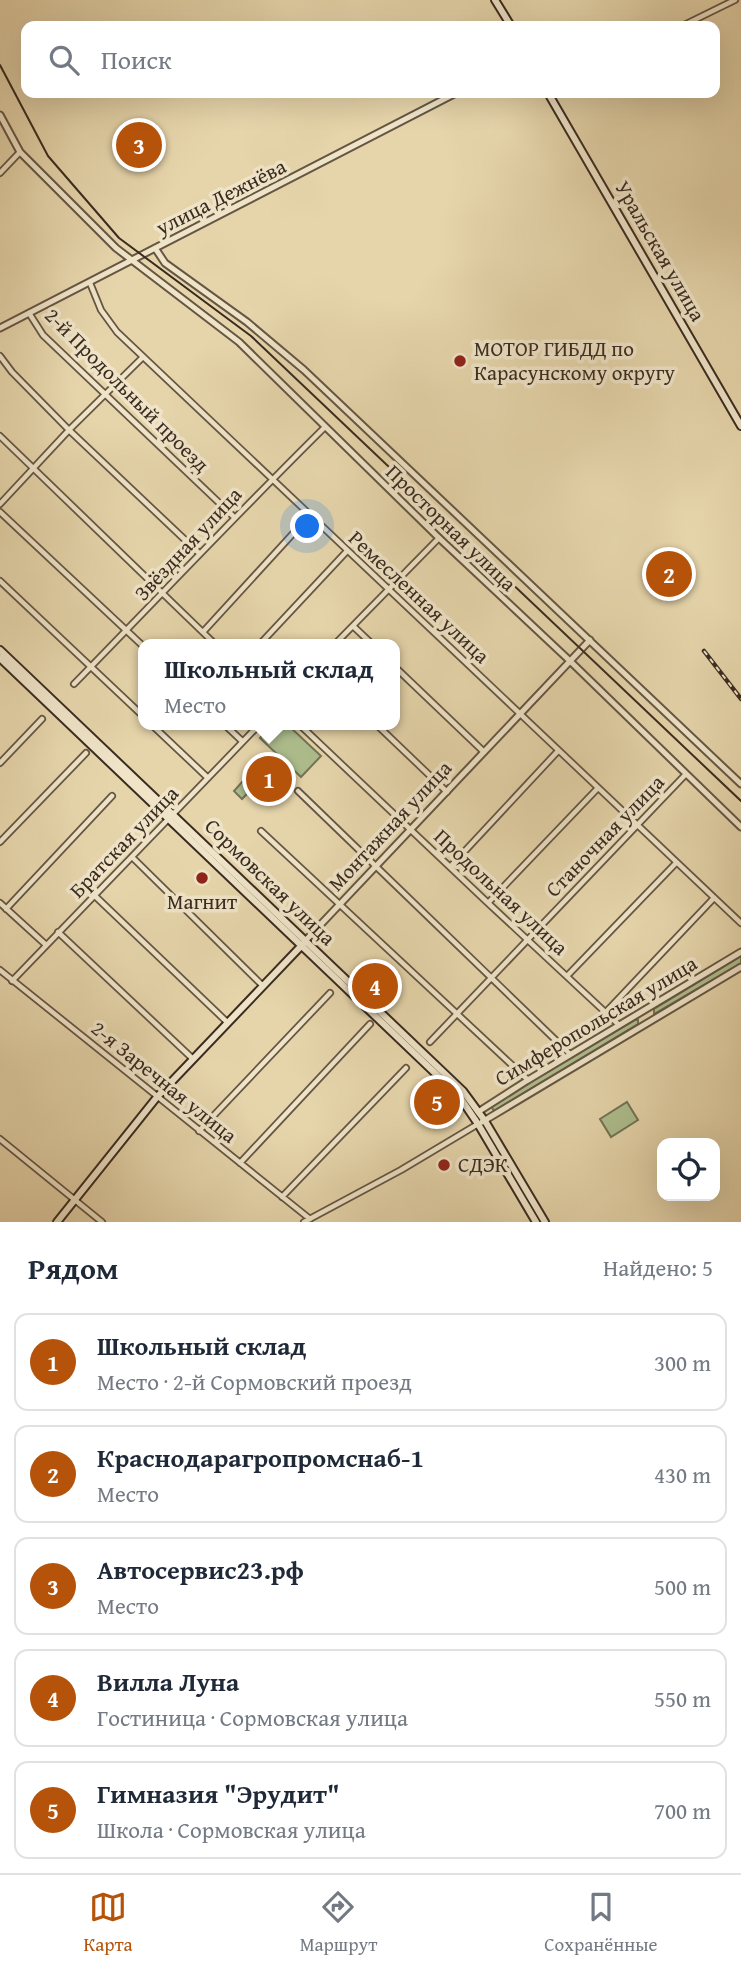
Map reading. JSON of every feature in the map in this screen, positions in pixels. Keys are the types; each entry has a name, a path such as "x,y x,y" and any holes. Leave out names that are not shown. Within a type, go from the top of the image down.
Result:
{"main road":[{"path":"494,0 507,21"},
{"name":"Уральская улица","path":"553,98 741,424"},
{"name":"Сормовская улица","path":"0,650 304,943 463,1091 478,1110 536,1222"},
{"name":"Сормовская улица","path":"0,658 171,816"},
{"name":"Сормовская улица","path":"304,943 482,1122 545,1222"},
{"name":"Монтажная улица","path":"57,1222 157,1097 304,943"}],"street":[{"path":"692,21 735,0"},
{"name":"улица Дежнёва","path":"0,328 446,98"},
{"name":"Просторная улица","path":"0,115 20,152 98,232 239,342 741,827"},
{"path":"0,173 20,152"},
{"name":"Просторная улица","path":"155,248 165,263 247,322 304,370 741,784"},
{"name":"Ремесленная улица","path":"90,283 107,321 143,357 741,923"},
{"name":"2-й Продольный проезд","path":"29,313 43,335 234,517"},
{"path":"0,356 12,372 69,430 200,554"},
{"path":"0,504 69,430 143,357"},
{"name":"Звёздная улица","path":"74,684 272,478 325,427"},
{"path":"0,436 210,639"},
{"path":"0,512 138,641"},
{"path":"203,632 310,515"},
{"path":"340,639 439,538"},
{"path":"265,639 347,551"},
{"path":"0,581 138,711"},
{"path":"353,626 367,639"},
{"name":"Монтажная улица","path":"304,943 590,640"},
{"path":"400,672 484,752"},
{"path":"0,763 42,719"},
{"path":"157,730 208,778"},
{"path":"230,730 242,741"},
{"name":"Братская улица","path":"12,981 253,730"},
{"name":"Продольная улица","path":"305,730 620,1025"},
{"path":"382,730 447,792"},
{"path":"450,867 558,751"},
{"path":"0,842 86,753"},
{"name":"Станочная улица","path":"430,1042 686,774"},
{"path":"488,904 597,789"},
{"path":"298,791 570,1054"},
{"path":"6,909 111,796"},
{"path":"261,831 528,1080"},
{"path":"132,857 264,986"},
{"path":"568,975 676,863"},
{"path":"94,895 228,1023"},
{"path":"606,1012 713,899"},
{"path":"0,903 45,944"},
{"path":"58,932 193,1059"},
{"name":"Симферопольская улица","path":"478,1110 741,951"},
{"name":"Симферопольская улица","path":"304,1222 401,1170 741,968"},
{"name":"2-я Заречная улица","path":"0,970 310,1219"},
{"path":"199,1131 330,993"},
{"path":"640,1012 648,1023"},
{"path":"240,1163 370,1024"},
{"path":"282,1197 406,1068"},
{"path":"0,1139 102,1222"}],"green space":[{"path":"267,730 293,730 321,756 301,777 260,738"},
{"path":"261,761 270,770 242,799 234,791"},
{"path":"741,956 741,963 654,1014 654,1009"},
{"path":"638,1020 638,1024 494,1111 491,1106"},
{"path":"627,1102 638,1120 611,1137 600,1119"}],"tram line":[{"path":"0,65 48,156 119,238 251,336 741,801"}],"railway":[{"path":"704,651 741,699"}],"place":[{"name":"Автосервис23.рф","path":"139,145"},
{"name":"МОТОР ГИБДД по Карасунскому округу","path":"460,361"},
{"name":"Краснодарагропромснаб-1","path":"669,574"},
{"name":"Школьный склад","path":"269,779"},
{"name":"Магнит","path":"202,878"},
{"name":"Вилла Луна","path":"375,986"},
{"name":"Гимназия \"Эрудит\"","path":"437,1102"},
{"name":"СДЭК","path":"444,1165"}]}
